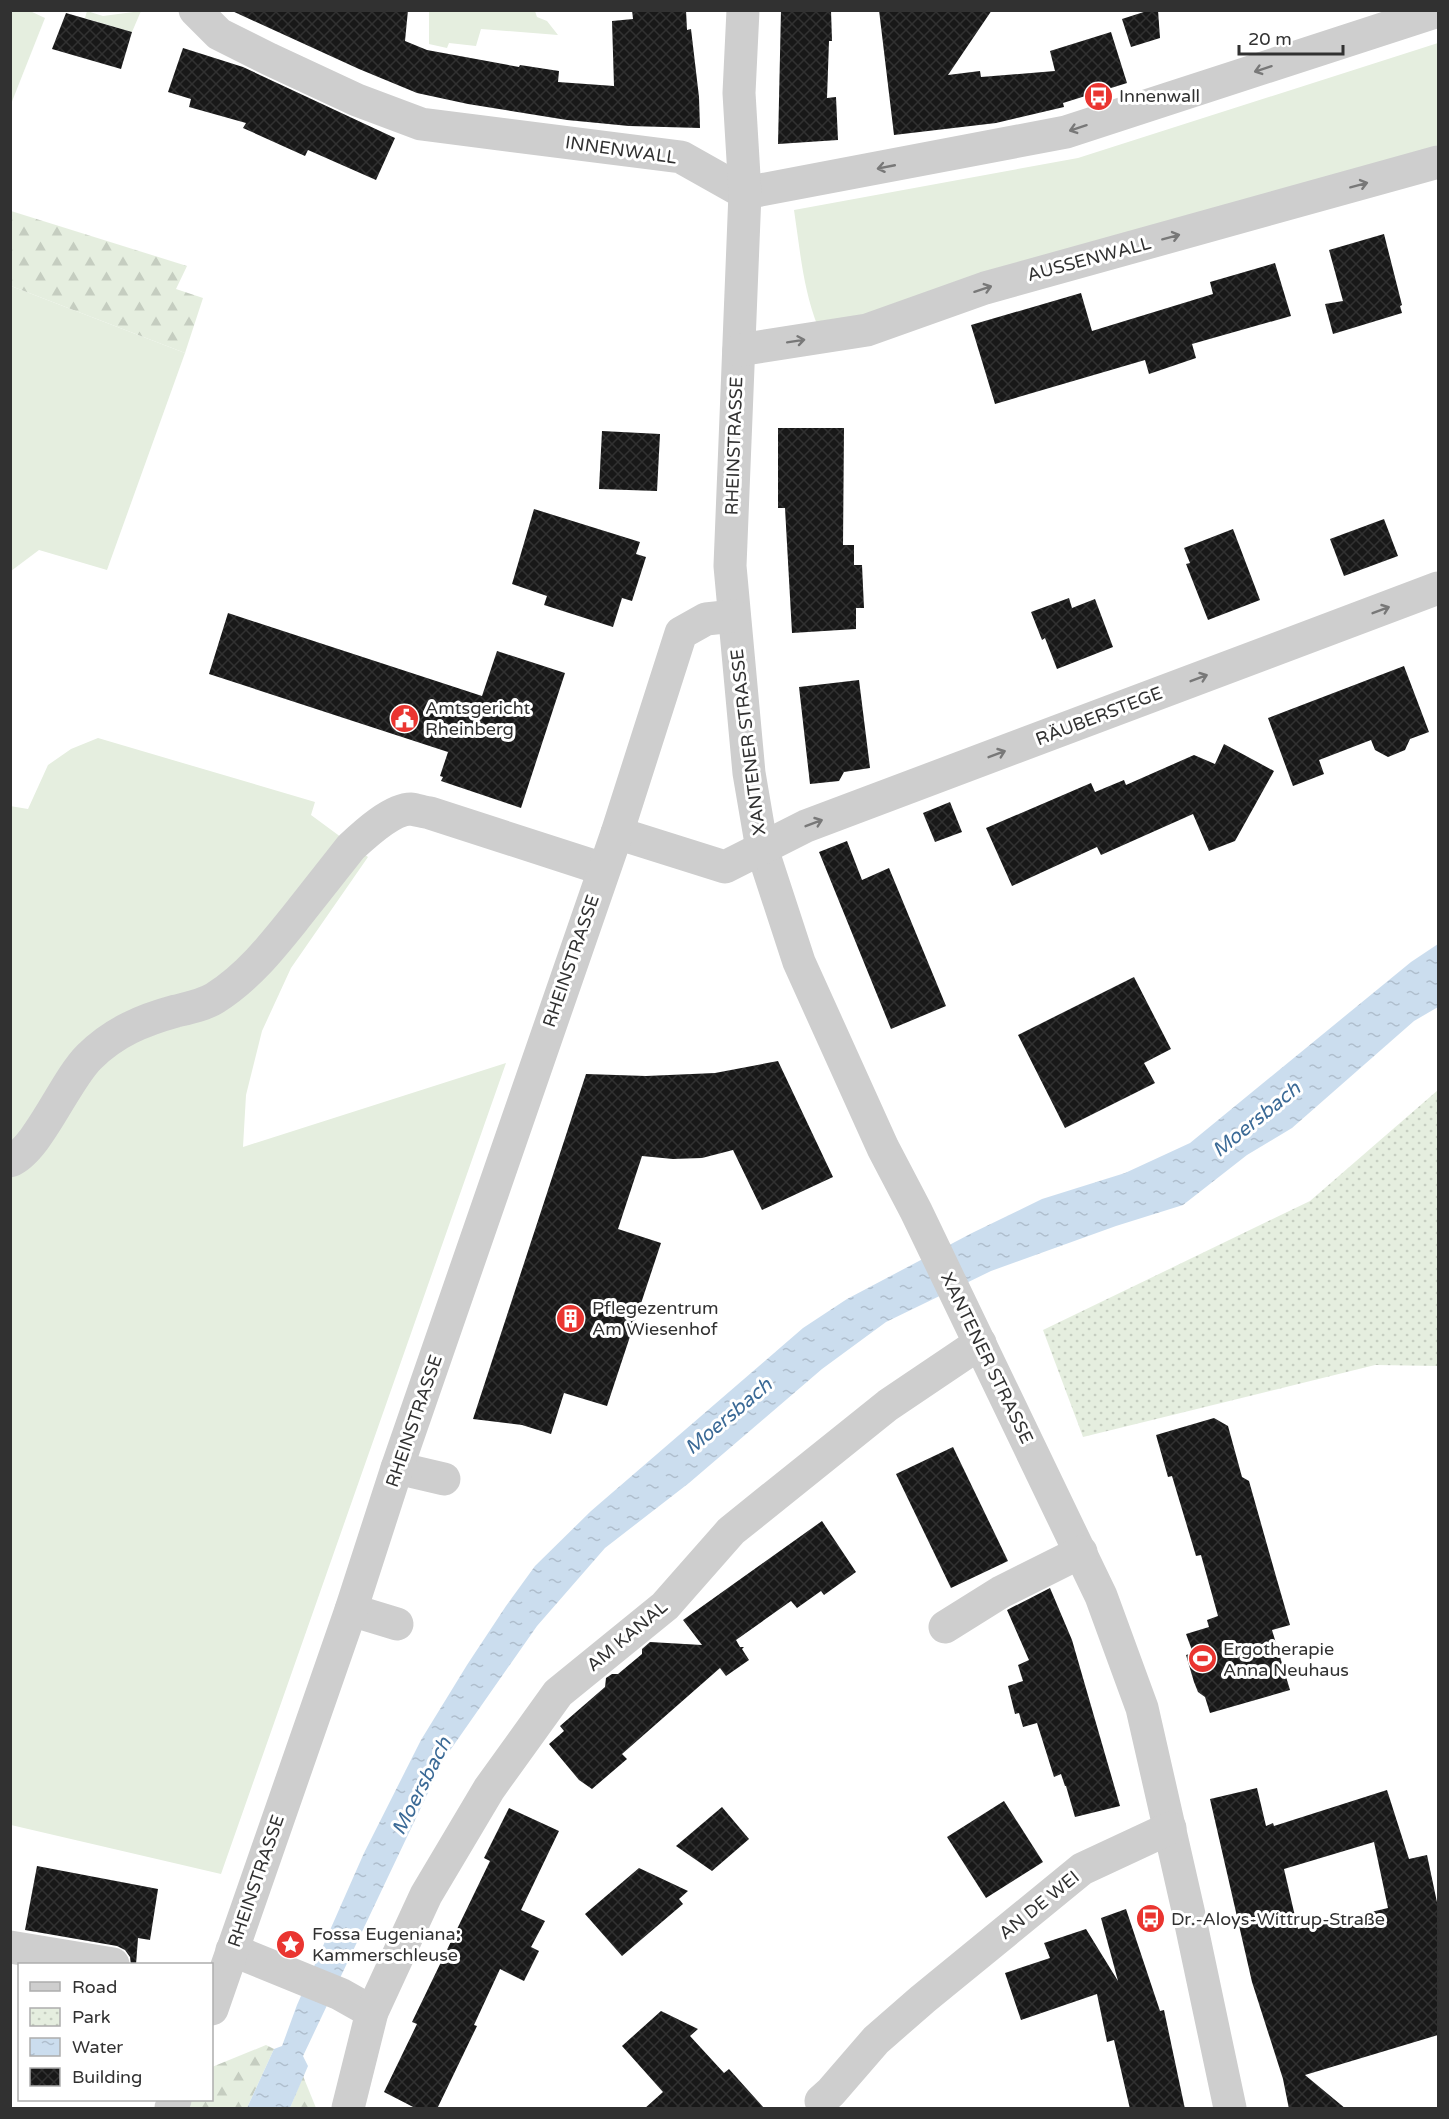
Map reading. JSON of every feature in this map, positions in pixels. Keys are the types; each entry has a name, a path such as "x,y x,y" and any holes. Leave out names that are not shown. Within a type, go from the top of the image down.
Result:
{"street":[{"name":"INNENWALL","path":"195,10 219,34 357,100 421,124 681,157 745,193"},
{"name":"RHEINSTRASSE","path":"214,1992 232,1950 351,1610 397,1468 617,833 681,633 706,619 734,616 730,566 745,193 739,93 743,10"},
{"path":"745,193 1066,132 1438,11"},
{"name":"AUSSENWALL","path":"739,350 867,330 985,288 1438,162"},
{"name":"RÄUBERSTEGE","path":"762,849 806,826 1438,588"},
{"name":"XANTENER STRASSE","path":"734,616 749,773 762,849 799,962 883,1148 916,1211 1101,1596 1142,1708 1230,2109"},
{"path":"10,1161 16,1159 34,1141 70,1080 104,1042 128,1027 212,1000 238,982 264,958 351,847 391,815 409,809 430,813 603,869"},
{"path":"617,833 725,867 762,849"},
{"name":"AM KANAL","path":"348,2109 372,2012 426,1895 489,1789 558,1693 664,1606 731,1531 888,1405 974,1332"},
{"path":"397,1468 444,1479"},
{"path":"945,1627 1001,1592 1081,1552"},
{"path":"351,1610 397,1624"},
{"name":"AN DE WEI","path":"821,2101 876,2040 1082,1869 1170,1828"},
{"path":"10,1947 102,1963"},
{"path":"232,1950 340,1994 372,2012"}],"green space":[{"path":"11,10 30,11 45,18 11,104"},
{"path":"87,11 103,16 141,11 132,32 85,18"},
{"path":"429,11 535,11 537,17 547,21 558,35 481,29 476,46 449,43 447,48 429,44"},
{"path":"1438,43 1438,149 858,320 818,327 805,284 794,210 1078,158"},
{"path":"11,211 187,266 176,289 203,298 185,353 11,286"},
{"path":"11,286 185,353 107,570 39,550 11,571"},
{"path":"98,738 315,802 311,815 368,857 291,968 262,1031 246,1095 243,1147 506,1063 221,1874 11,1825 10,806 28,809 48,765 71,749"},
{"path":"1438,1090 1438,1366 1375,1365 1083,1437 1043,1330 1310,1201"},
{"path":"266,2045 274,2049 247,2108 187,2108 190,2101 213,2101 213,2067"},
{"path":"303,2076 316,2108 290,2108"}],"water":[{"name":"Moersbach","path":"1438,944 1438,1007 1414,1021 1292,1128 1247,1155 1183,1205 1116,1226 991,1271 886,1322 822,1369 689,1483 605,1548 537,1626 444,1759 303,2056 308,2066 290,2108 247,2108 274,2049 282,2046 297,2005 364,1853 421,1740 467,1665 535,1566 591,1511 803,1328 847,1299 1042,1199 1125,1173 1190,1143 1411,962"}],"building":[{"path":"230,10 408,10 405,41 427,50 519,67 520,65 559,71 558,82 614,86 612,21 633,19 632,10 686,10 687,30 691,29 699,97 700,128 629,126 567,120 417,93"},
{"path":"781,10 831,10 832,41 829,41 827,98 836,97 838,140 778,144"},
{"path":"879,10 992,10 948,75 980,71 981,77 1055,71 1050,51 1111,32 1127,83 1063,103 1064,107 996,123 894,135"},
{"path":"1150,10 1158,10 1160,38 1131,47 1122,19"},
{"path":"66,13 132,32 121,69 52,49"},
{"path":"183,48 243,67 395,138 376,180 308,150 305,156 243,128 246,123 189,107 191,99 168,92"},
{"path":"1384,234 1402,313 1333,334 1325,304 1343,301 1329,250"},
{"path":"1275,263 1291,316 1192,344 1196,358 1149,374 1145,360 995,404 971,325 1081,293 1092,331 1213,294 1210,282"},
{"path":"778,428 844,428 843,545 854,545 854,565 862,565 864,608 856,608 856,629 792,633 785,508 778,508"},
{"path":"602,431 660,434 657,491 599,489"},
{"path":"534,509 640,542 636,554 646,557 632,601 622,598 613,627 544,605 547,596 512,584"},
{"path":"1384,519 1398,556 1344,576 1330,539"},
{"path":"1233,529 1260,600 1208,620 1186,564 1190,563 1184,548"},
{"path":"1069,598 1072,608 1095,599 1113,647 1057,669 1045,638 1042,640 1031,612"},
{"name":"Amtsgericht Rheinberg","path":"228,613 482,696 497,651 565,673 521,808 441,781 443,777 440,776 448,752 209,674"},
{"path":"1404,666 1429,732 1410,739 1405,750 1388,757 1375,750 1371,740 1319,760 1324,774 1293,786 1268,718"},
{"path":"859,680 870,768 844,772 839,781 810,784 799,687"},
{"path":"1224,744 1274,771 1235,841 1209,851 1193,814 1101,855 1097,847 1012,886 986,828 1091,783 1095,792 1124,780 1126,785 1194,755 1215,764"},
{"path":"950,802 962,832 935,842 923,813"},
{"path":"847,841 862,880 889,868 946,1006 891,1029 819,852"},
{"path":"1134,977 1171,1049 1144,1063 1155,1083 1065,1128 1018,1035"},
{"name":"Pflegezentrum Am Wiesenhof","path":"778,1061 833,1177 762,1210 733,1150 702,1158 673,1159 642,1156 618,1229 661,1243 607,1406 564,1393 551,1434 522,1425 473,1419 586,1074 646,1076 715,1073"},
{"path":"1214,1418 1228,1426 1242,1477 1249,1481 1290,1625 1272,1630 1290,1690 1210,1713 1205,1697 1198,1692 1194,1682 1186,1655 1193,1653 1186,1634 1209,1627 1207,1620 1218,1616 1201,1555 1196,1556 1172,1476 1168,1477 1156,1435"},
{"path":"953,1447 1008,1561 951,1588 896,1474"},
{"path":"822,1521 856,1572 824,1595 821,1591 797,1608 791,1601 736,1640 740,1647 744,1647 742,1649 749,1660 726,1676 720,1668 622,1754 627,1759 592,1789 579,1780 549,1744 564,1731 560,1726 605,1687 606,1678 612,1674 618,1674 642,1654 642,1649 650,1642 702,1645 683,1620"},
{"path":"1050,1588 1072,1640 1120,1806 1075,1817 1061,1774 1054,1777 1037,1723 1023,1727 1019,1713 1015,1714 1008,1686 1023,1681 1018,1665 1029,1660 1007,1610"},
{"path":"1257,1788 1266,1826 1273,1823 1274,1826 1387,1790 1409,1859 1427,1855 1438,1907 1438,2035 1305,2075 1346,2109 1289,2109 1283,2079 1252,1982 1210,1799","holes":["1374,1842 1388,1908 1298,1929 1284,1869"]},
{"path":"1004,1801 1043,1862 986,1898 947,1837"},
{"path":"722,1807 749,1839 712,1871 676,1846"},
{"path":"509,1808 559,1831 521,1910 545,1921 531,1947 539,1951 524,1981 500,1969 474,2025 477,2026 437,2109 417,2109 384,2092 417,2024 412,2022 490,1861 484,1858"},
{"path":"37,1866 158,1889 150,1940 138,1938 136,1963 131,1963 125,1950 117,1946 25,1930"},
{"path":"639,1868 688,1891 679,1899 683,1904 622,1956 585,1914"},
{"path":"1126,1909 1160,2011 1164,2010 1185,2109 1130,2109 1114,2040 1107,2042 1097,1994 1021,2020 1005,1973 1050,1958 1044,1943 1086,1929 1118,1981 1101,1918"},
{"path":"661,2011 698,2029 690,2036 724,2073 729,2069 765,2109 644,2109 663,2092 622,2046"}],"place":[{"name":"Innenwall","path":"1098,96"},
{"name":"Amtsgericht Rheinberg","path":"404,718"},
{"name":"Pflegezentrum Am Wiesenhof","path":"571,1318"},
{"name":"Ergotherapie Anna Neuhaus","path":"1202,1659"},
{"name":"Dr.-Aloys-Wittrup-Straße","path":"1150,1919"},
{"name":"Fossa Eugeniana: Kammerschleuse","path":"291,1944"}]}
